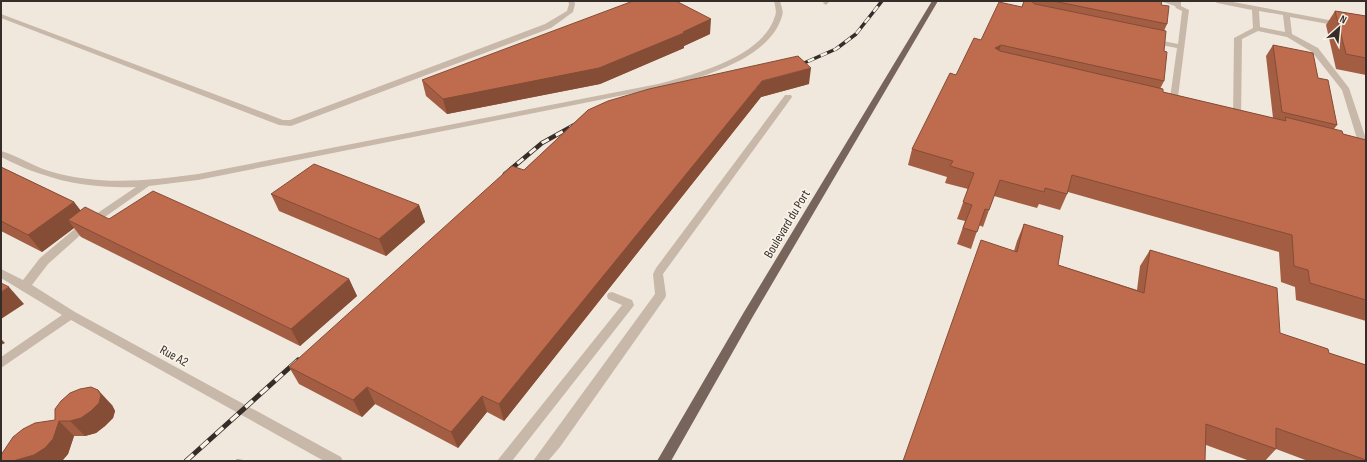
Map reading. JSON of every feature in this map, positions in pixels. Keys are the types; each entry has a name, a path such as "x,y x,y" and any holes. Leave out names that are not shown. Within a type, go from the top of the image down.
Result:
{"main road":[{"name":"Boulevard du Port","path":"664,461 748,315 935,1"}],"street":[{"path":"1,16 282,124 291,123 302,119 548,26 570,12 572,4 571,1"},
{"path":"1,154 46,174 79,181 113,185 145,185 206,176 659,86 693,77 719,68 743,56 759,43 772,29 779,15 777,1"},
{"path":"1163,1 1178,2 1178,7 1186,10 1182,47 1169,104 1183,107"},
{"path":"1217,1 1366,29"},
{"path":"1255,8 1257,29"},
{"path":"1286,14 1289,36"},
{"path":"1237,120 1238,38 1257,29 1289,36 1315,50 1346,90 1363,143 1358,146 1348,146"},
{"path":"1144,39 1182,47"},
{"path":"540,461 555,443 661,295 658,274 660,271 788,97"},
{"path":"26,286 44,262 80,229 145,185"},
{"name":"Rue A2","path":"1,273 26,286 71,315 336,461"},
{"path":"504,461 628,305 628,302 612,296"},
{"path":"1,363 71,315"}],"building":[{"path":"633,1 676,1 711,19 683,32 684,33 599,68 443,99 422,80"},
{"path":"1024,1 1031,1 1035,4 1166,31 1164,51 1167,52 1164,81 1001,45 995,48 1000,51 1163,89 1163,92 1286,121 1285,117 1342,131 1343,134 1366,140 1366,300 1310,283 1308,270 1294,266 1292,235 1072,175 1067,194 1045,188 1044,192 1000,180 989,210 985,209 977,232 963,228 972,205 963,202 974,173 950,166 953,161 912,149 950,73 956,75 974,38 981,40 999,2 1022,7"},
{"path":"1053,1 1162,1 1161,5 1169,6 1167,24"},
{"path":"1335,11 1366,16 1366,58 1346,54"},
{"path":"1273,45 1313,53 1318,78 1328,80 1337,125 1282,112"},
{"path":"798,56 811,68 762,81 499,404 482,396 451,432 367,387 353,400 289,367 512,166 524,170 588,110 608,101 649,89"},
{"path":"314,164 419,205 379,239 271,194"},
{"path":"1,167 74,202 28,235 1,221"},
{"path":"153,191 349,279 291,329 68,220 85,207 109,219"},
{"path":"1024,224 1063,236 1058,265 1144,293 1150,250 1277,288 1280,333 1328,349 1329,353 1366,365 1366,460 1276,428 1276,449 1206,424 1205,461 903,461 981,240 1017,252"},
{"path":"1,283 9,287 1,292"},
{"path":"91,387 98,390 101,395 99,403 91,411 81,418 70,421 59,421 53,439 45,448 34,455 13,461 1,461 1,455 13,437 23,429 35,423 55,420 55,409 61,401 70,393"}],"railway":[{"path":"795,67 836,49 856,34 882,1"},
{"path":"505,174 542,143 578,123"},
{"path":"186,461 298,360"}]}
